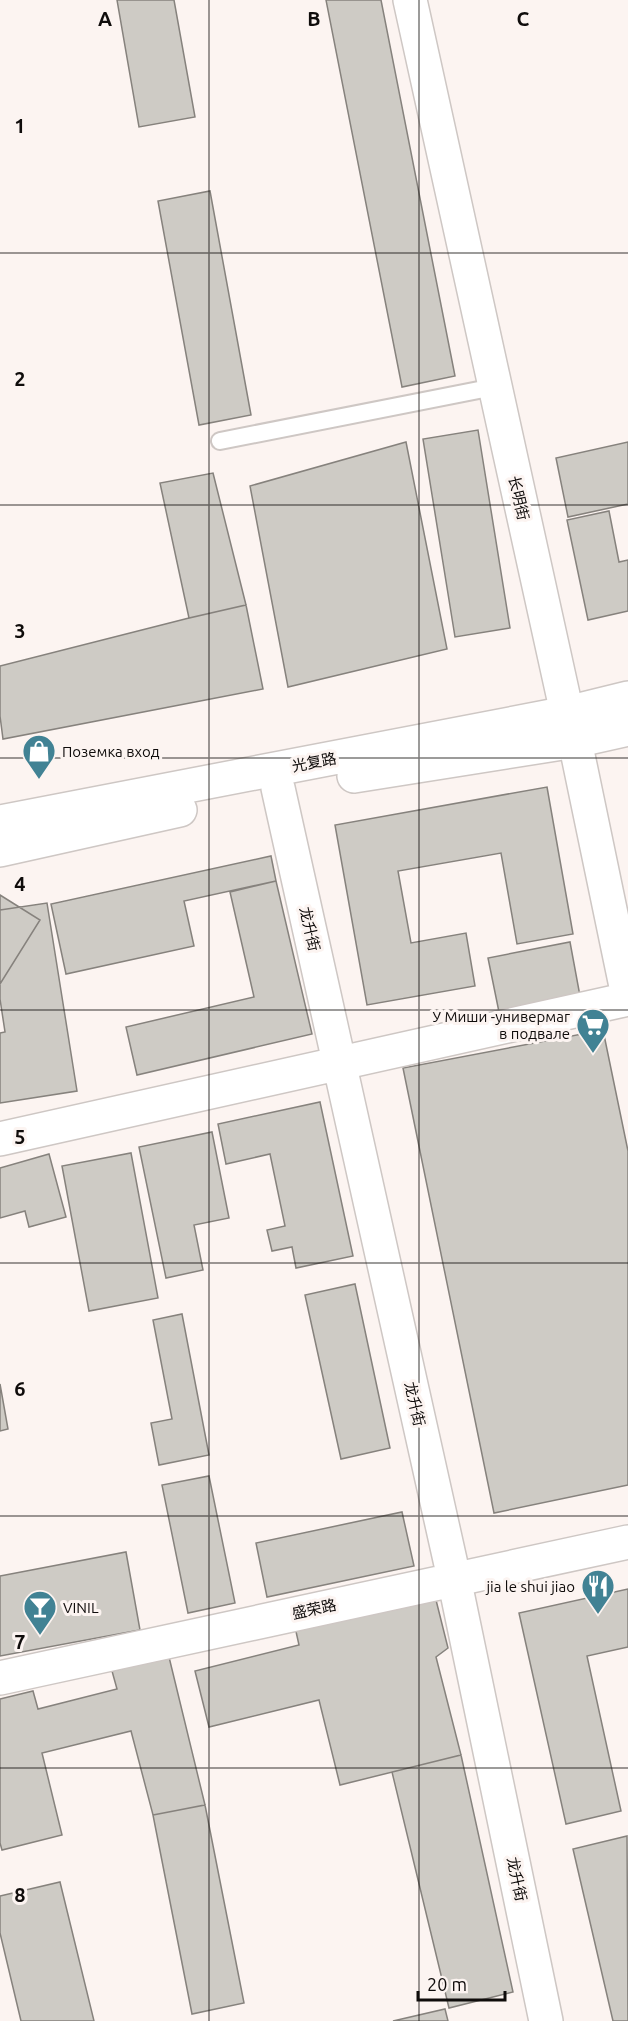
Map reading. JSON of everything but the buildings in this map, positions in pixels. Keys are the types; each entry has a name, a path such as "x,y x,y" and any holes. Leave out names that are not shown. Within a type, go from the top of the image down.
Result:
{"street":[{"name":"长明街","path":"410,0 571,727 628,997"},
{"name":"光复路","path":"0,850 278,788 571,727 628,698"},
{"name":"光复路","path":"0,822 571,727 628,729"},
{"name":"龙升街","path":"278,788 454,1578 546,2021"},
{"path":"0,1139 628,997"},
{"name":"盛荣路","path":"0,1678 628,1542"}],"lane":[{"path":"220,441 495,387"}],"place":[{"name":"Поземка вход","path":"39,780"},
{"name":"У Миши -универмаг в подвале","path":"593,1054"},
{"name":"jia le shui jiao","path":"598,1615"},
{"name":"VINIL","path":"40,1636"}]}
